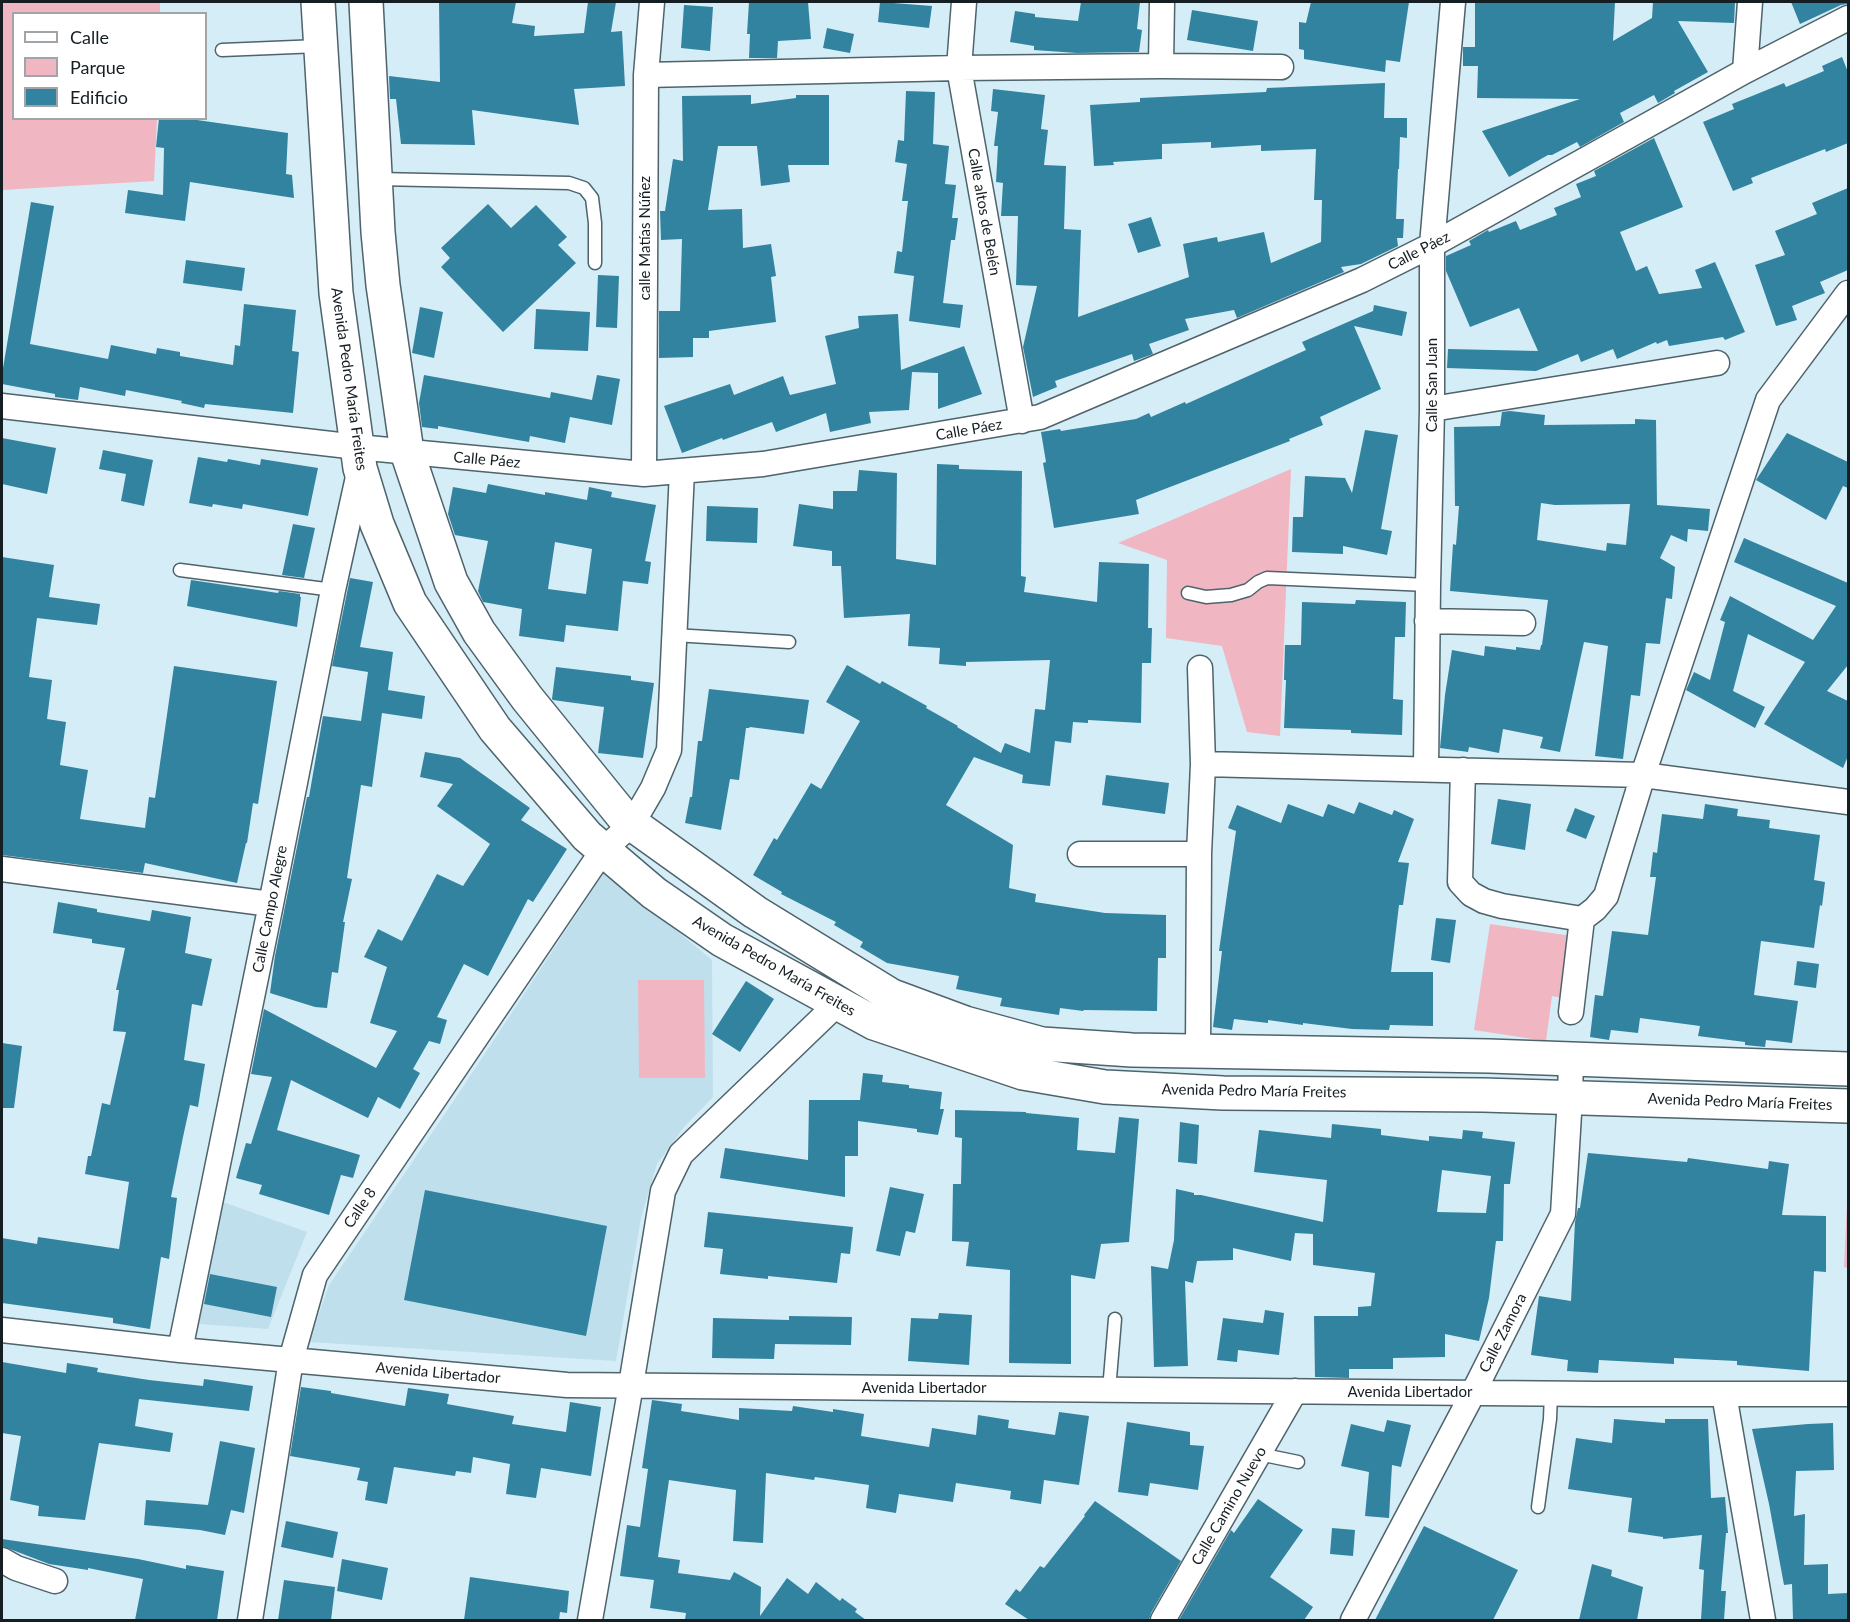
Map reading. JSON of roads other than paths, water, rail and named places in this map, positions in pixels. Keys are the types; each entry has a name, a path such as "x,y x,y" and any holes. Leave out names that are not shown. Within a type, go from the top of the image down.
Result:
{"street":[{"name":"Avenida Pedro María Freites","path":"318,2 336,293 358,458 377,524 410,603 495,729 587,836 654,893 722,940 874,1023 1023,1073 1105,1087 1223,1093 1570,1097 1848,1106"},
{"path":"366,2 378,232 383,285 407,452 451,582 479,632 527,698 622,815 632,824 755,912 892,996 965,1023 1041,1044 1132,1050 1489,1056 1848,1069"},
{"name":"calle Matías Núñez","path":"644,474 646,75 652,2"},
{"name":"Calle altos de Belén","path":"964,2 959,68 1022,421"},
{"path":"1161,66 1162,2"},
{"name":"Calle San Juan","path":"1426,769 1432,409 1432,245 1453,2"},
{"path":"1745,71 1750,2"},
{"name":"Calle Páez","path":"2,406 358,458 407,452 644,474 764,464 1022,421 1040,417 1362,280 1432,245 1745,71 1848,18"},
{"path":"646,75 959,68 1161,66 1281,68"},
{"path":"333,237 378,232"},
{"path":"1571,1012 1582,919 1606,896 1642,775 1768,400 1848,293"},
{"path":"1432,409 1717,363"},
{"name":"Calle Campo Alegre","path":"180,1350 271,904 358,458"},
{"path":"603,850 632,824 653,788 669,750 682,471"},
{"path":"1427,621 1523,623"},
{"path":"1198,1052 1203,764 1200,668"},
{"path":"1203,764 1642,775 1848,801"},
{"path":"1463,770 1460,882 1471,894 1484,901 1582,919"},
{"name":"Calle 8","path":"250,1620 291,1360 315,1275 603,850"},
{"path":"1080,854 1200,854"},
{"path":"2,869 271,904"},
{"path":"590,1620 632,1385 663,1191 681,1154 838,1003"},
{"name":"Calle Zamora","path":"1353,1620 1473,1393 1563,1214 1571,1059"},
{"name":"Avenida Libertador","path":"2,1330 180,1350 567,1385 1848,1394"},
{"name":"Calle Camino Nuevo","path":"1163,1620 1295,1391"},
{"path":"1724,1394 1763,1620"},
{"path":"2,1560 16,1568 54,1581"}],"lane":[{"path":"222,50 320,46"},
{"path":"376,179 569,183 584,188 592,198 595,223 595,263"},
{"path":"180,570 333,590"},
{"path":"1188,593 1206,597 1231,595 1248,590 1267,578 1428,585"},
{"path":"674,635 789,642"},
{"path":"1109,1390 1116,1319"},
{"path":"1538,1507 1550,1419 1551,1393"},
{"path":"1259,1454 1298,1462"}]}
